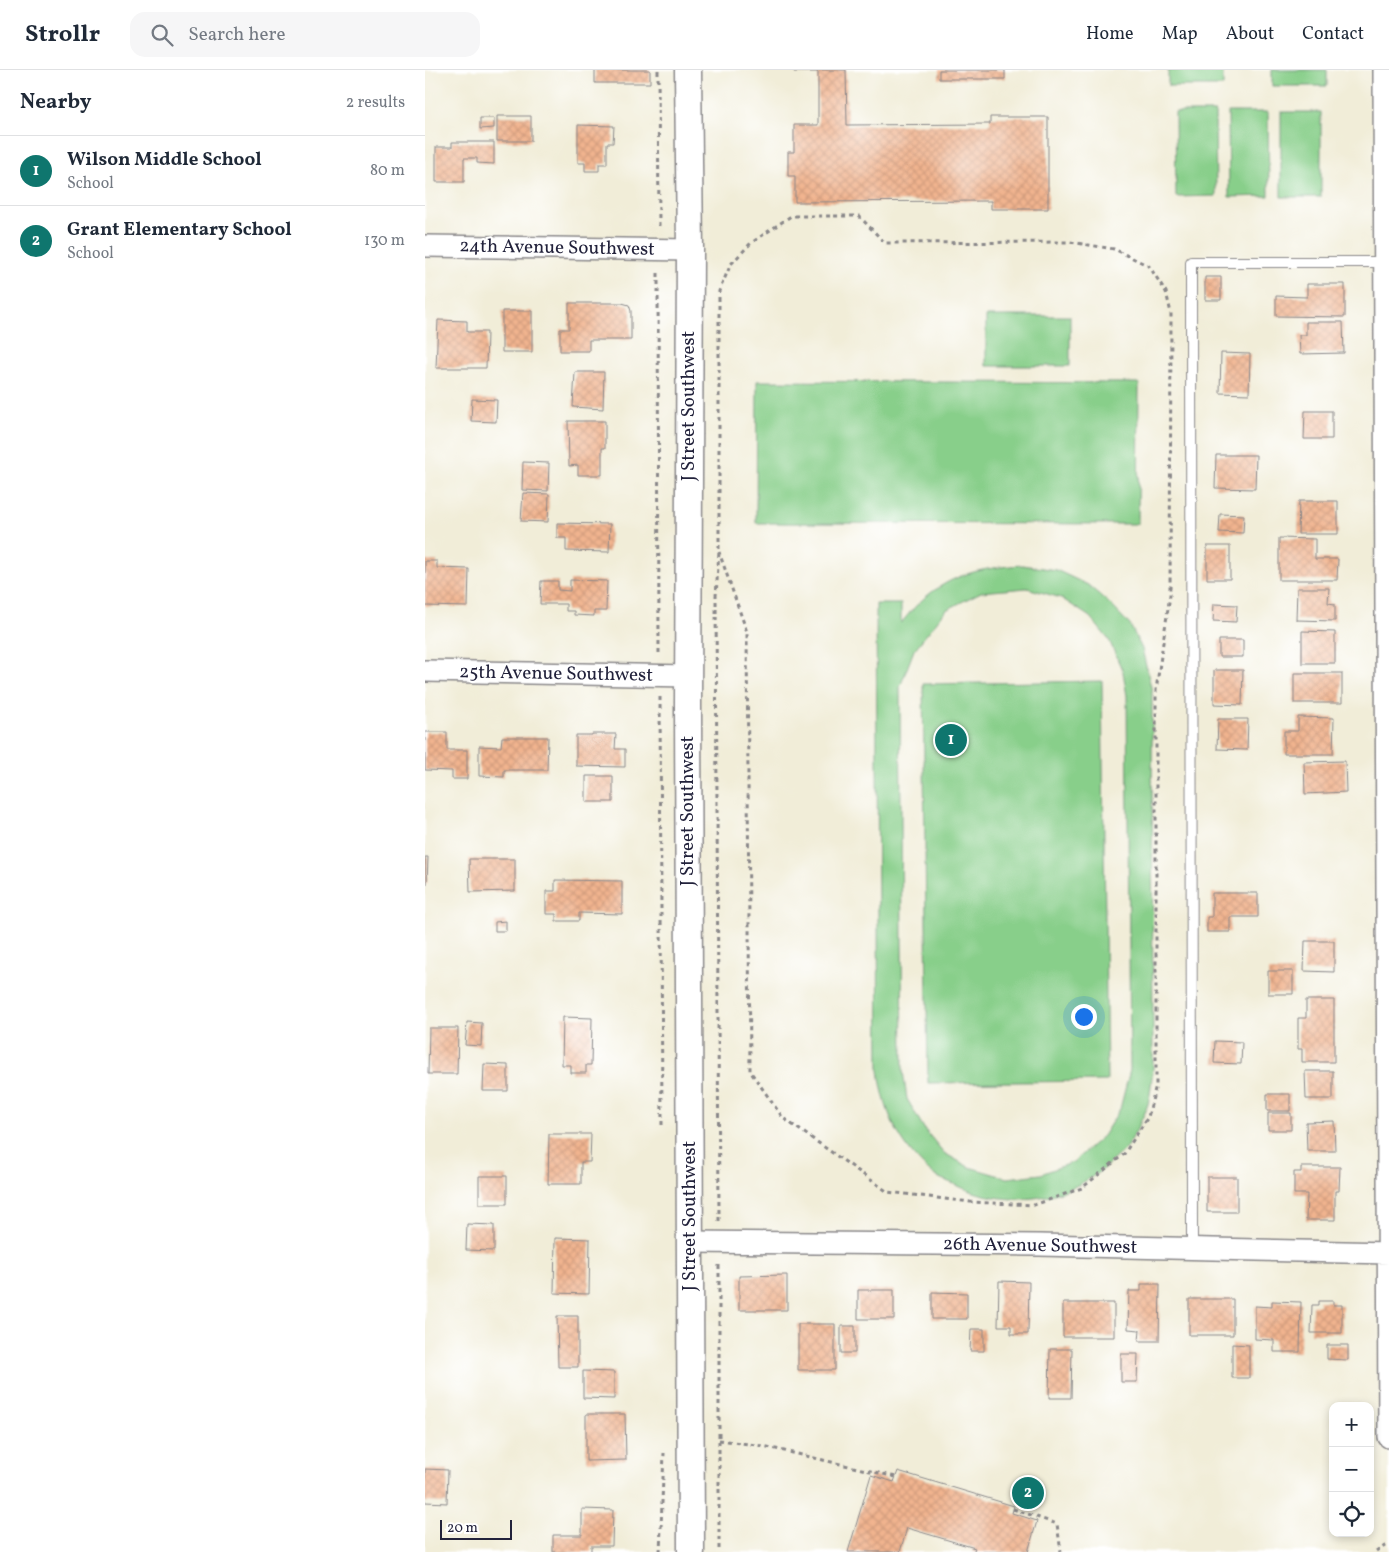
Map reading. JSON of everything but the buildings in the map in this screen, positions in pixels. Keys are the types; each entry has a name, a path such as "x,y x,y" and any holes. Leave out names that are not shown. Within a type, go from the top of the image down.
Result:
{"street":[{"name":"J Street Southwest","path":"688,70 690,250 688,676 691,1552"},
{"path":"1384,70 1387,203 1385,262 1389,1437"},
{"name":"24th Avenue Southwest","path":"425,246 690,250"},
{"name":"25th Avenue Southwest","path":"425,671 688,676"},
{"name":"26th Avenue Southwest","path":"690,1242 1039,1245 1389,1253"}],"lane":[{"path":"1192,1249 1191,262 1385,262"}],"path":[{"path":"658,70 659,229"},
{"path":"719,552 747,632 750,1070 783,1118 888,1192 970,1202 1034,1205 1082,1188 1124,1154 1148,1117 1156,1085 1155,690 1170,585 1171,313 1166,292 1149,266 1114,249 1070,242 885,243 859,216 791,216 751,243 731,264 719,292 719,552 716,596 719,1229"},
{"path":"658,271 659,657"},
{"path":"719,1257 719,1552"},
{"path":"719,1440 763,1446 896,1476"},
{"path":"1013,1509 1057,1524 1061,1552"},
{"path":"1376,1552 1389,1543"}],"green space":[{"path":"1168,70 1223,70 1223,86 1168,86"},
{"path":"1272,70 1327,70 1327,86 1272,86"},
{"path":"1175,112 1215,112 1216,196 1176,197"},
{"path":"1228,112 1268,112 1269,196 1229,197"},
{"path":"1281,112 1321,112 1321,197 1281,197"},
{"path":"986,316 1070,316 1070,366 986,366"},
{"path":"757,381 1139,383 1138,524 756,523"},
{"path":"1022,565 1056,570 1088,585 1130,625 1142,649 1152,691 1153,1070 1150,1096 1142,1119 1126,1147 1112,1161 1095,1175 1077,1186 1037,1198 1016,1199 974,1192 930,1172 909,1150 894,1126 881,1085 879,1070 876,604 901,604 901,623 922,600 957,578 981,570","holes":["1027,588 1061,598 1090,617 1109,640 1123,672 1127,696 1130,1070 1120,1109 1103,1136 1073,1162 1041,1174 1007,1178 969,1167 944,1153 925,1130 907,1099 903,1071 900,687 914,650 946,610 981,592"]},
{"path":"1102,681 1107,1081 928,1083 923,684"}],"place":[{"name":"Wilson Middle School","path":"951,740"},
{"name":"Grant Elementary School","path":"1028,1493"}]}
